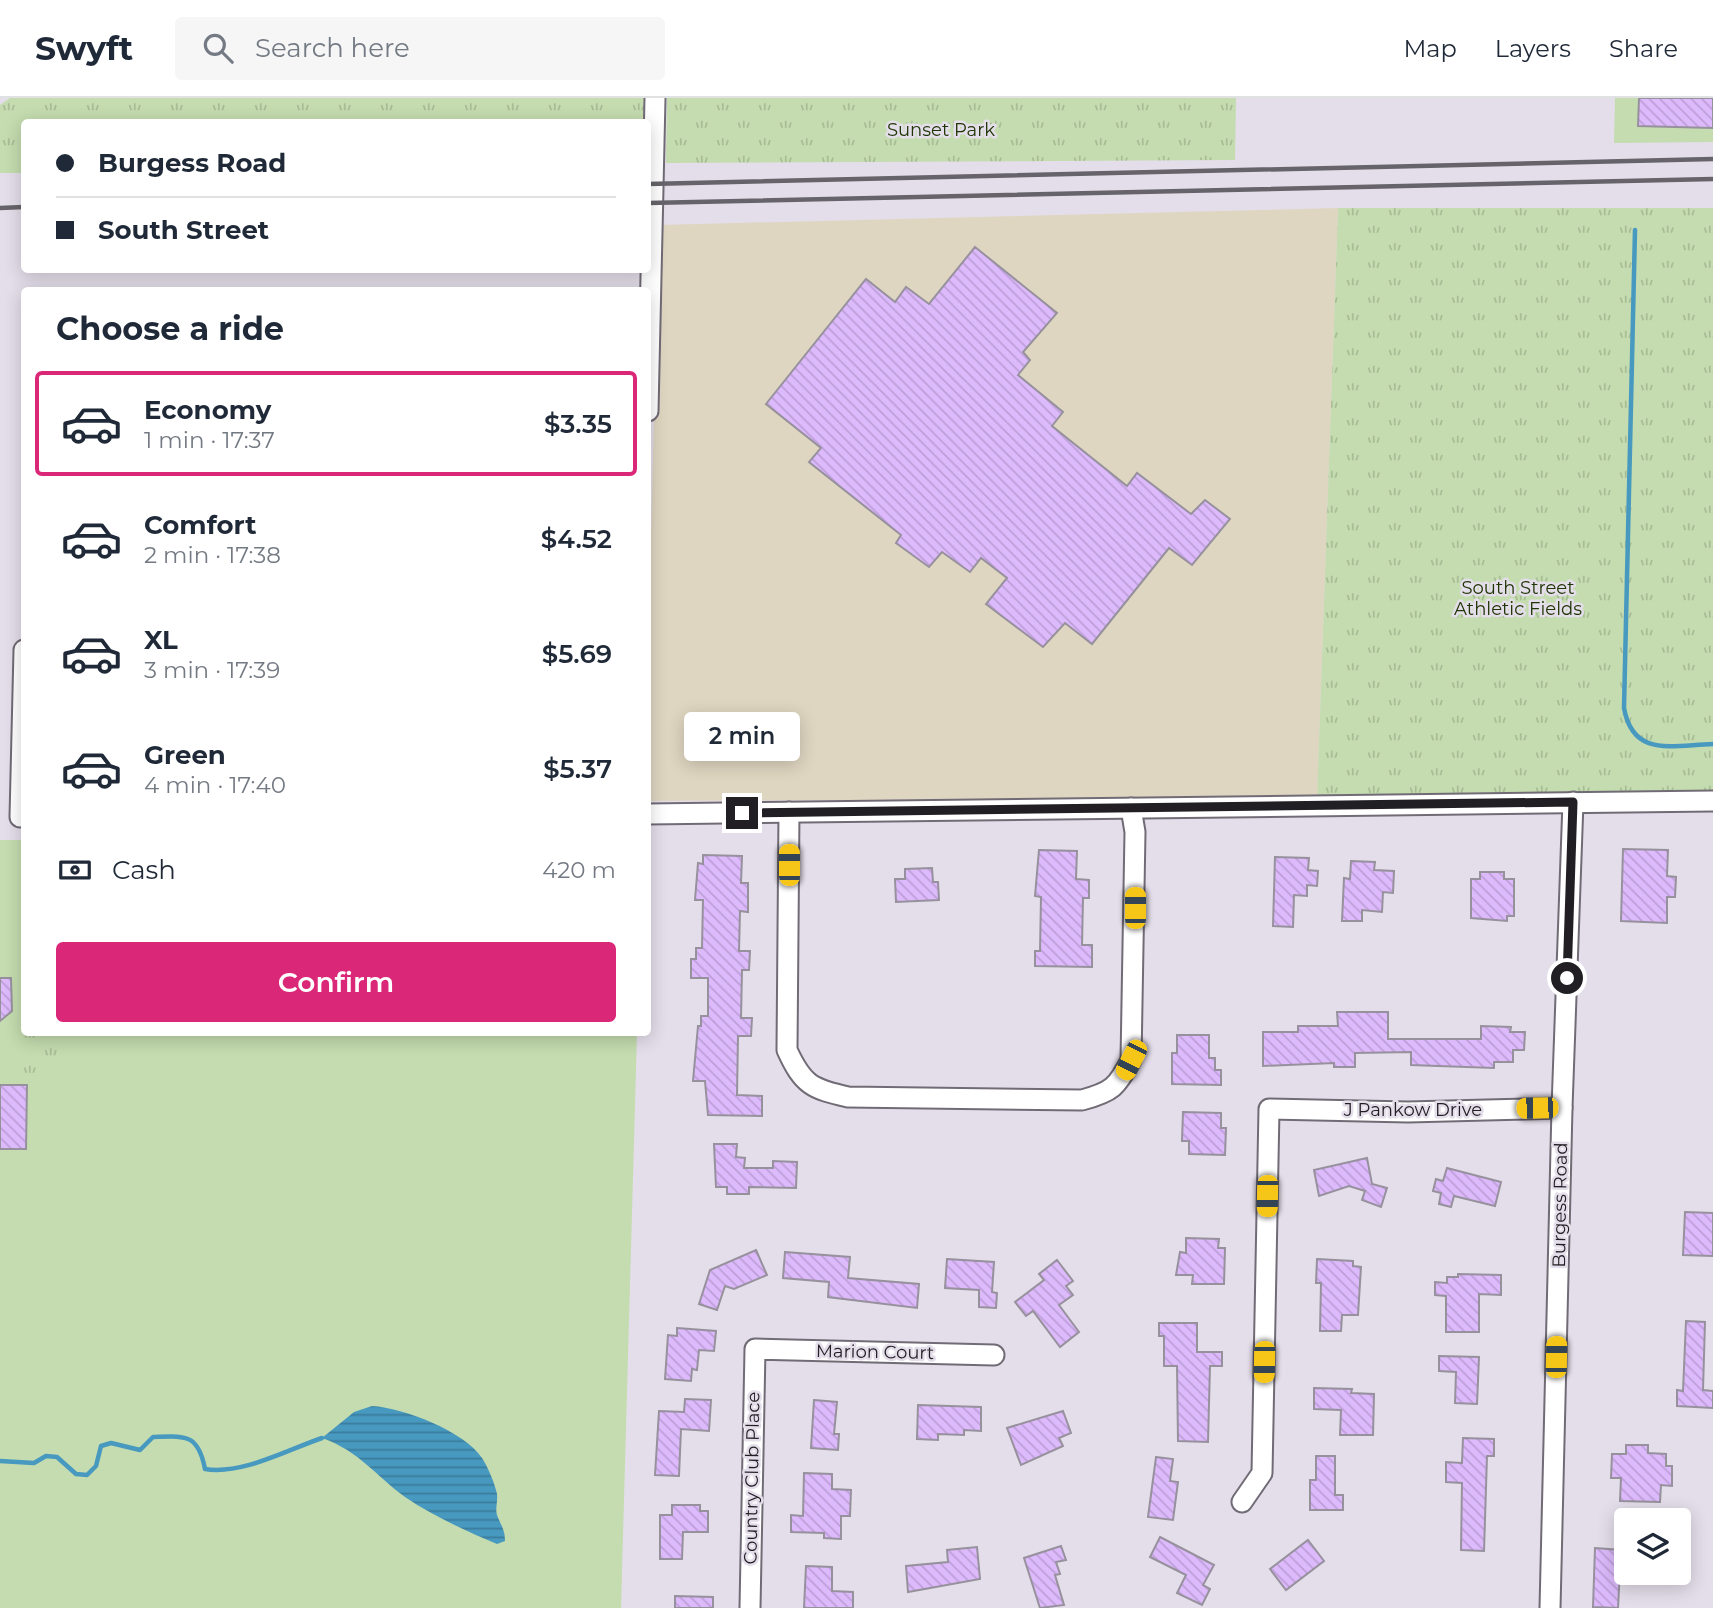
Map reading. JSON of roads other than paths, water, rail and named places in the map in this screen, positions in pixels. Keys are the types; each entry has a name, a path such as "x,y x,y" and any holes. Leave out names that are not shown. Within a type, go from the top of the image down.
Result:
{"street":[{"path":"651,287 655,98"},
{"path":"651,814 1713,801"},
{"name":"Burgess Road","path":"1550,1608 1562,1108 1573,802"},
{"path":"789,812 787,1050 798,1075 817,1090 848,1097 1082,1100 1107,1093 1120,1082 1131,1060 1135,832 1131,808"},
{"path":"0,817 21,817"},
{"name":"J Pankow Drive","path":"1242,1502 1262,1473 1269,1109 1408,1112 1562,1108"},
{"name":"Marion Court","path":"755,1349 994,1355"},
{"name":"Country Club Place","path":"750,1608 755,1349"}],"water":[{"path":"372,1406 416,1416 448,1430 473,1448 482,1458 495,1485 496,1513 504,1530 505,1541 497,1544 427,1511 405,1497 357,1457 322,1438 354,1412"}],"waterway":[{"path":"1635,230 1624,708 1629,724 1645,742 1669,746 1713,744"},
{"path":"0,1461 34,1463 46,1456 57,1457 76,1474 87,1475 96,1466 101,1446 111,1443 140,1450 153,1437 182,1437 194,1443 205,1469 219,1470 249,1465 322,1438"}],"railway":[{"path":"651,184 1713,159"},
{"path":"651,203 1713,179"},
{"path":"0,208 21,207"}],"park label":[{"name":"Sunset Park","path":"941,130"},
{"name":"South Street Athletic Fields","path":"1518,598"}]}
